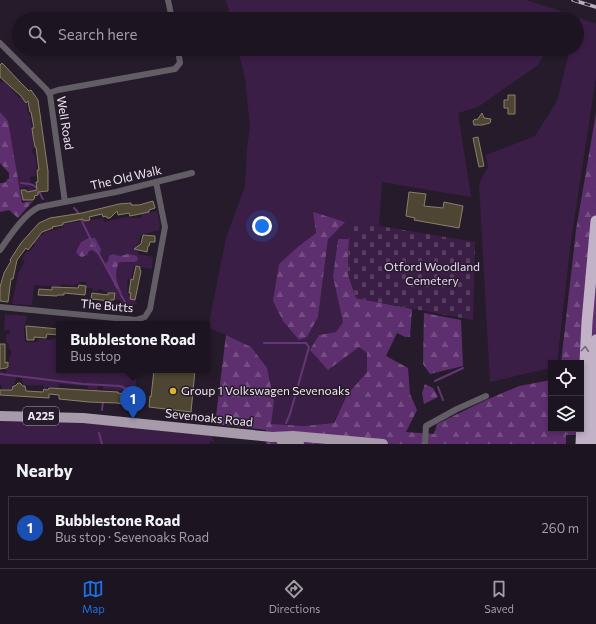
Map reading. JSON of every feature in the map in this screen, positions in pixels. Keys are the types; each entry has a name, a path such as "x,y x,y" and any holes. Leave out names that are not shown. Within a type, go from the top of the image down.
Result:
{"highway":[{"path":"581,444 587,322 596,221"},
{"path":"591,444 596,340"}],"main road":[{"name":"Sevenoaks Road","path":"0,416 83,418 272,437 292,436 383,444"},
{"name":"Sevenoaks Road","path":"272,437 299,444"}],"street":[{"path":"168,0 171,12"},
{"name":"Well Road","path":"0,43 12,55"},
{"name":"Well Road","path":"13,56 49,93 52,103 65,202"},
{"path":"49,93 58,90 170,71 176,69 179,65 179,56"},
{"name":"The Old Walk","path":"0,250 22,222 35,209 41,206 116,192 192,173"},
{"name":"The Butts","path":"0,307 136,320 145,317 150,309 165,227 156,182"},
{"path":"425,444 426,426 457,408 486,396"}],"green space":[{"path":"226,0 526,0 564,12 229,12"},
{"path":"584,20 596,24 596,77 571,241 557,360 548,360 548,369 490,382 479,184 488,167 486,155 535,136 557,101 568,56 584,56"},
{"path":"240,56 543,56 538,65 478,107 458,113 471,197 382,182 379,227 357,222 349,239 338,240 333,277 343,322 336,332 319,335 359,347 367,353 367,372 347,395 333,423 305,426 270,424 274,402 251,347 210,329 209,321 226,238 245,186 247,148 250,127 245,78","holes":["313,213 328,239 318,317 299,246 316,233"]},
{"path":"0,81 2,83 4,81 13,88 12,90 19,98 21,97 27,105 28,114 30,114 34,148 32,149 35,156 37,169 35,170 36,176 30,177 31,187 37,190 28,191 28,187 19,188 8,121 0,112"},
{"path":"0,112 8,121 22,203 33,201 18,218 9,210 0,212 0,183 4,183 9,179 9,173 0,163"},
{"path":"596,113 596,435 566,435 566,444 266,444 266,430 215,424 226,335 251,347 267,368 274,402 271,424 305,426 334,423 347,395 367,372 367,353 359,347 328,370 310,350 319,335 336,332 343,322 333,277 338,239 349,239 348,274 356,298 412,309 410,337 405,337 397,333 386,356 408,368 410,394 417,410 406,432 434,434 437,424 486,400 519,386 548,381 548,432 584,432 584,360 561,360 576,230"},
{"path":"157,211 160,225 159,230 140,235 139,245 136,246 138,254 153,257 152,269 134,266 131,279 128,278 127,293 131,295 130,299 137,303 124,312 121,312 120,300 114,300 115,293 108,293 100,289 98,289 98,291 93,291 93,288 86,288 86,282 79,282 79,284 76,284 75,286 62,284 60,287 34,285 32,305 12,304 18,274 25,261 22,259 27,251 29,252 35,245 33,243 44,234 43,233 64,227 64,224 103,218 104,222 130,216 130,218 142,218 141,214"},
{"path":"313,212 345,222 328,239 318,317 307,337 299,340 283,321 273,301 279,264 316,233"},
{"name":"Otford Woodland Cemetery","path":"356,222 475,242 473,320 356,298 348,274 349,239"},
{"path":"89,238 95,238 101,249 100,254 92,250 89,251 87,255 82,257 78,255 76,252 81,242"},
{"path":"113,254 120,256 128,254 137,256 138,260 135,262 119,262 116,274 117,282 122,293 120,295 104,265 108,261 109,256"},
{"path":"424,313 461,320 463,366 430,374 423,364"},
{"path":"5,314 27,316 24,329 25,342 38,342 38,339 53,340 54,338 56,338 56,373 137,373 135,394 127,391 103,389 103,386 98,385 97,390 88,389 88,386 59,384 58,388 43,387 43,385 23,385 22,378 16,377 15,384 12,384 11,389 2,389 2,385 0,385 0,371 6,373 6,368 9,368 9,357 11,356 9,343 6,343 6,334 10,334 10,330 4,330"},
{"path":"425,384 433,388 438,397 424,404 422,393"},
{"path":"0,420 91,422 212,436 214,442 210,441 209,444 0,444"}],"building":[{"path":"2,63 29,91 31,90 38,100 48,171 48,191 38,192 38,195 34,196 35,198 33,200 23,200 21,190 26,190 27,192 37,190 37,170 39,170 33,136 32,128 34,128 31,112 28,101 26,103 21,96 0,77 0,65"},
{"path":"508,95 515,95 515,114 508,114 508,108 504,108 504,100 508,100"},
{"path":"482,113 484,118 491,119 490,123 474,125 473,121 475,119 477,120"},
{"path":"478,137 484,166 479,167 473,138"},
{"path":"409,192 426,194 424,206 443,208 444,202 463,206 459,228 414,220 415,218 406,216"},
{"path":"153,201 155,208 149,210 149,212 130,216 129,213 118,215 117,211 110,218 107,218 106,216 103,217 102,214 89,217 90,220 84,221 83,219 63,223 63,225 52,227 53,228 42,232 28,250 26,248 17,260 13,279 11,279 8,302 0,301 0,287 4,273 11,261 10,260 21,243 39,223 50,218 82,213 119,204 131,203 131,205 139,205"},
{"path":"143,235 155,236 155,242 150,242 147,252 134,249 141,244"},
{"path":"136,266 140,267 141,271 135,300 130,299 131,293 129,293 131,279 133,280"},
{"path":"79,285 86,286 85,295 64,293 64,295 57,296 38,295 39,289 52,290 52,287 78,288"},
{"path":"92,293 108,295 108,293 115,293 114,300 91,299"},
{"path":"26,326 56,329 56,335 47,334 46,338 34,337 34,340 27,340"},
{"path":"0,344 5,344 5,363 8,362 8,367 0,369"},
{"name":"Group 1 Volkswagen Sevenoaks","path":"154,373 195,373 191,412 149,407 150,396 151,397"},
{"path":"18,383 25,386 26,391 43,392 44,389 48,390 49,388 118,392 130,395 129,398 134,399 133,406 117,403 59,399 59,395 49,394 49,398 0,395 0,390 12,390 13,386"}],"waterway":[{"path":"8,180 12,181"},
{"path":"21,183 35,186 43,199"},
{"path":"74,208 118,288"},
{"path":"121,295 128,307"},
{"path":"264,343 306,343 309,347 290,414 286,423"},
{"path":"435,381 463,368"},
{"path":"0,374 83,384 120,386 127,389 134,387"},
{"path":"438,387 443,400"},
{"path":"102,410 103,401"},
{"path":"99,433 102,444"}],"railway":[{"path":"573,0 596,7"}],"place":[{"name":"Group 1 Volkswagen Sevenoaks","path":"173,391"},
{"name":"Bubblestone Road","path":"133,419"}]}
